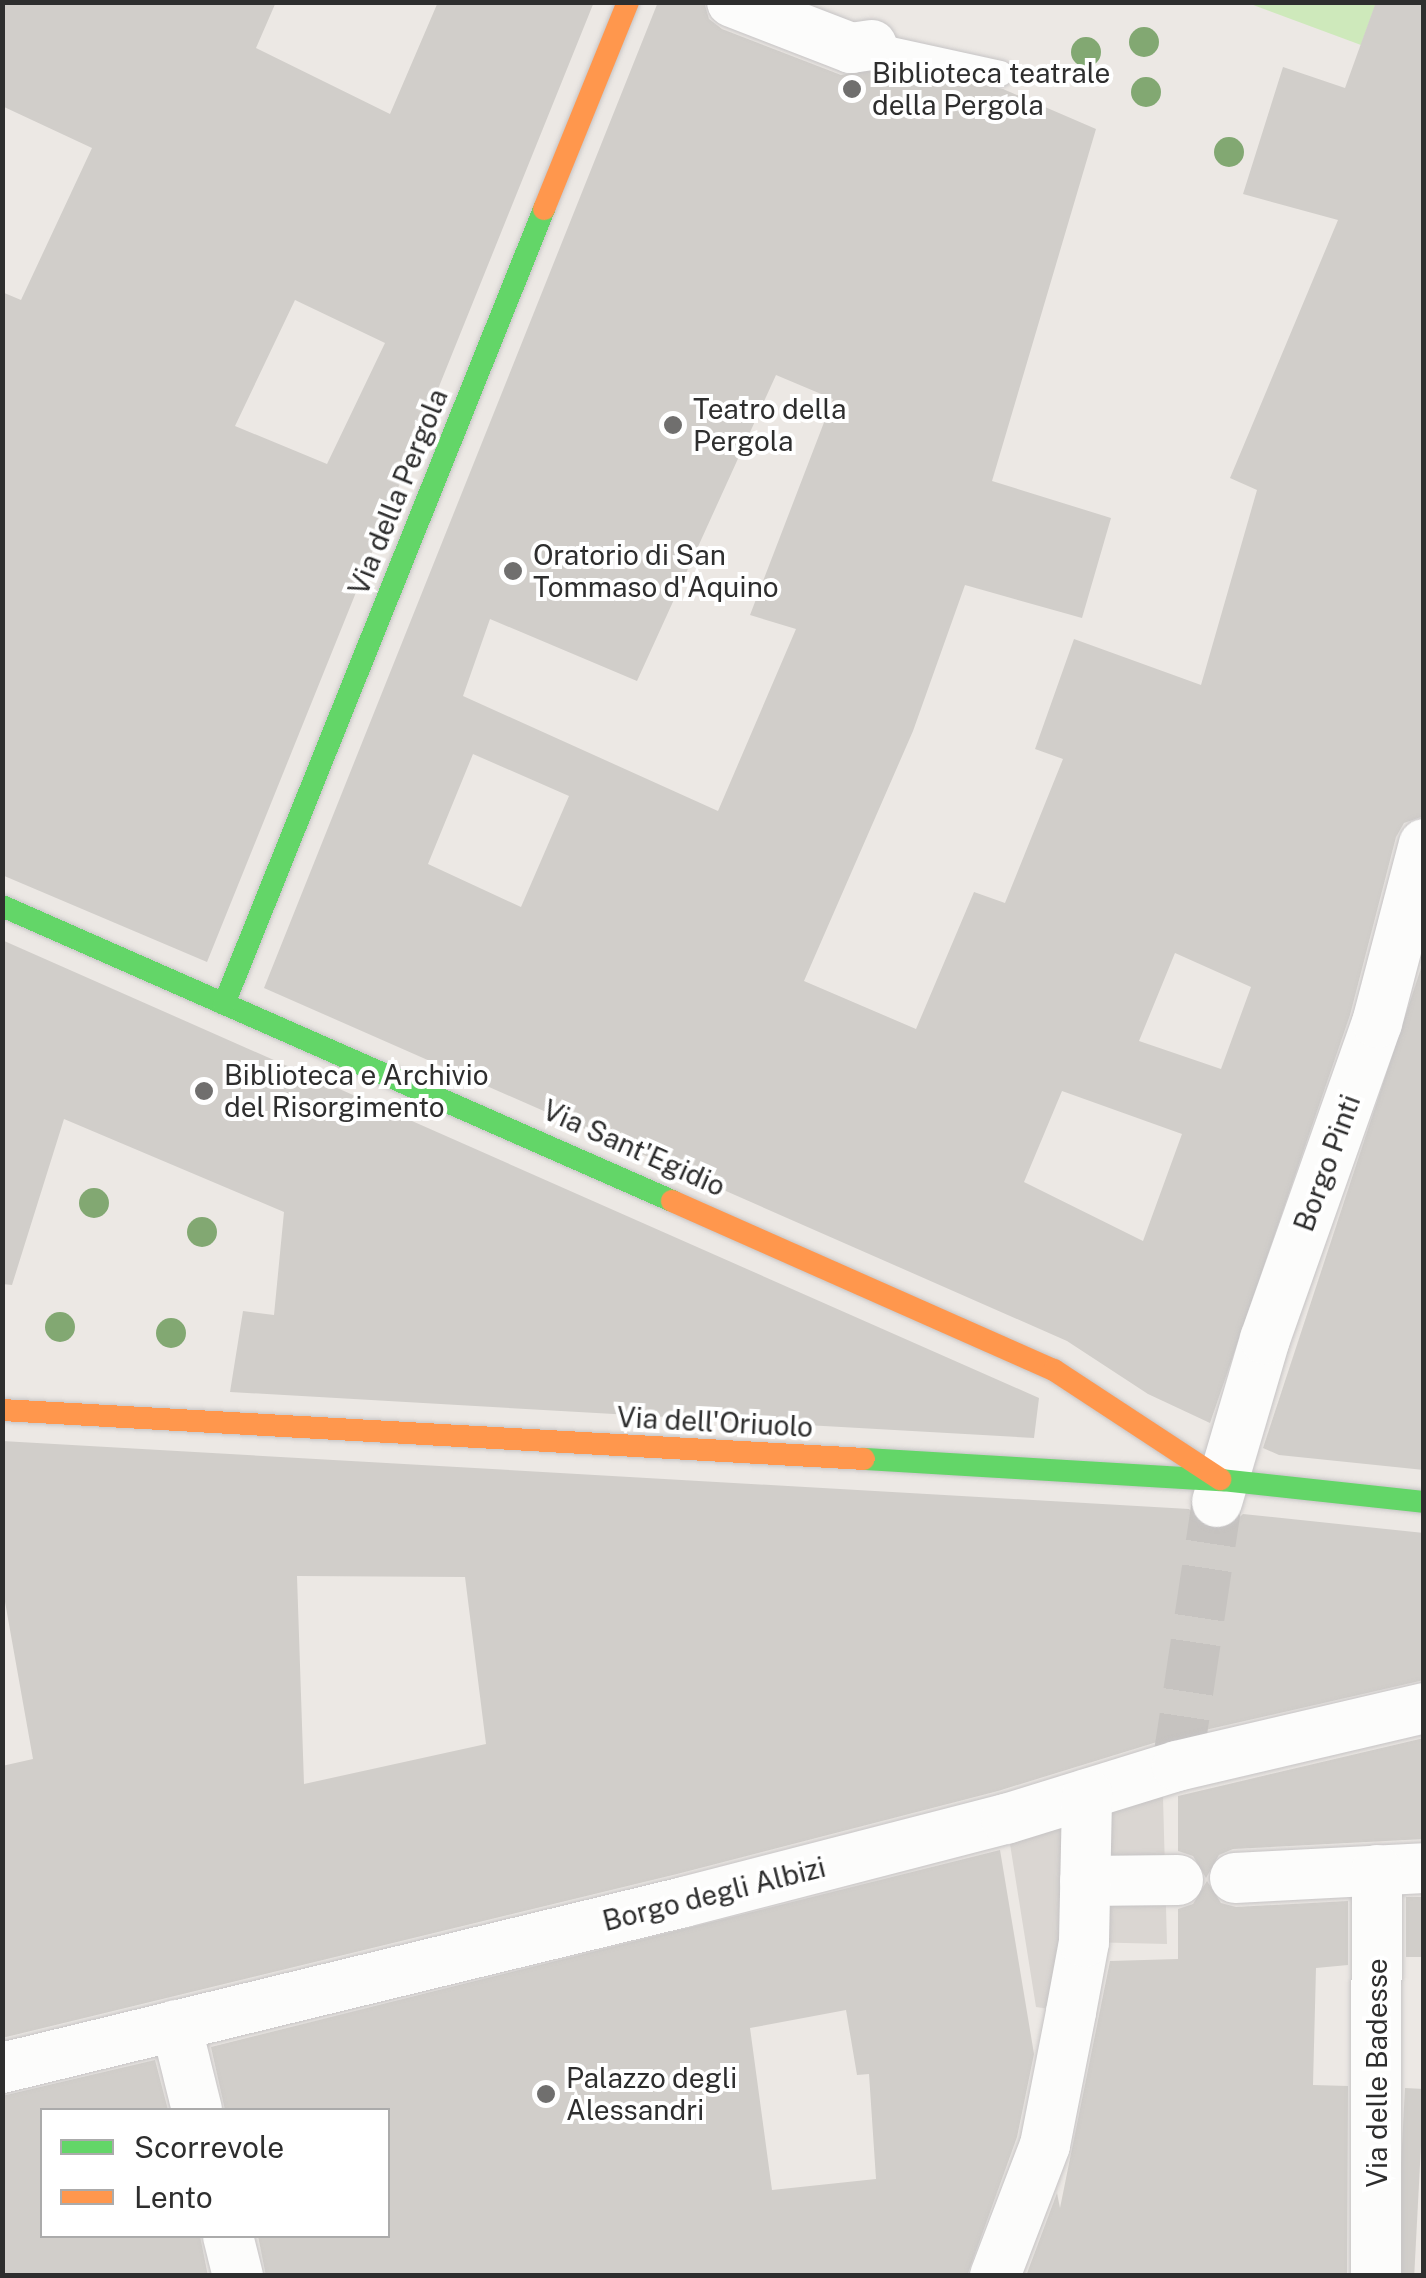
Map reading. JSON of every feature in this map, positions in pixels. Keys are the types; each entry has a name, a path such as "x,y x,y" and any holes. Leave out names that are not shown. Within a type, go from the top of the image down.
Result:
{"street":[{"name":"Via della Pergola","path":"224,1004 628,2"},
{"path":"732,2 851,48 872,45"},
{"name":"Borgo Pinti","path":"1219,1491 1264,1339 1377,1023 1424,844"},
{"name":"Via Sant'Egidio","path":"2,906 1054,1370 1219,1491"},
{"name":"Via dell'Oriuolo","path":"2,1410 1424,1502"},
{"name":"Borgo degli Albizi","path":"2,2068 684,1902 1424,1708"},
{"path":"995,2276 1045,2146 1084,1942 1086,1794"},
{"path":"1235,1878 1400,1869"},
{"name":"Via delle Badesse","path":"1376,2276 1400,1869"},
{"path":"1085,1881 1178,1880"},
{"path":"176,2025 196,2108"},
{"path":"228,2238 238,2276"}],"lane":[{"path":"872,45 1000,73"}],"green space":[{"path":"1248,3 1376,3 1361,45"}],"shaded area":[{"path":"1177,1766 1163,1797 1167,1944 1084,1942 1071,2012 1036,2007 1006,1819"}],"building":[{"path":"2,2 276,2 256,48 390,114 438,2 594,2 207,962 2,875 2,292 21,300 92,148 2,106","holes":["295,300 385,343 327,464 235,426"]},
{"path":"658,2 704,2 709,19 722,29 841,75 891,66 1003,89 1096,129 992,481 1111,518 1082,618 965,585 913,731 804,981 916,1029 974,892 1005,903 1063,759 1035,749 1074,639 1201,685 1257,490 1230,478 1338,220 1243,194 1283,67 1345,88 1376,2 1424,2 1424,816 1404,823 1396,837 1350,1015 1210,1423 1148,1394 1067,1341 264,988","holes":["776,375 833,399 750,615 796,629 718,811 463,696 490,619 637,681","473,754 569,796 521,907 428,864","1175,953 1251,987 1221,1069 1139,1041","1062,1091 1182,1134 1143,1241 1024,1182"]},
{"path":"2,940 1039,1398 1034,1438 230,1392 243,1311 274,1315 284,1212 64,1119 12,1285 2,1284"},
{"path":"1424,959 1424,1470 1279,1455 1263,1448"},
{"path":"2,1441 1189,1509 1210,1530 1225,1530 1243,1514 1424,1533 1424,1680 1170,1738 998,1791 677,1874 2,2038 2,1766 33,1759 2,1585","holes":["297,1576 465,1577 486,1744 304,1784"]},
{"path":"1424,1738 1424,1839 1233,1849 1219,1855 1206,1878 1193,1856 1178,1851 1178,1796"},
{"path":"1000,1850 1034,2054 1017,2137 967,2276 266,2276 258,2238 390,2238 390,2108 225,2108 211,2047","holes":["846,2010 857,2075 869,2074 876,2179 772,2190 750,2028"]},
{"path":"1207,1881 1221,1903 1236,1907 1348,1901 1348,1965 1316,1968 1313,2085 1348,2086 1347,2276 1026,2276 1057,2193 1060,2208 1110,1961 1178,1959 1178,1909 1193,1904"},
{"path":"1406,1897 1424,1897 1424,1957 1406,1957"},
{"path":"155,2060 167,2108 40,2108 40,2238 200,2238 208,2276 2,2276 2,2096"},
{"path":"1405,2088 1424,2089 1414,2276 1395,2276"}],"tunnel":[{"path":"1177,1766 1217,1502"}],"traffic: fast":[{"path":"224,1004 544,209"},
{"path":"2,906 672,1201"},
{"path":"864,1459 1222,1480 1424,1502"}],"traffic: slow":[{"path":"544,209 628,2"},
{"path":"672,1201 1054,1370 1220,1479"},
{"path":"2,1410 864,1459"}],"place":[{"name":"Biblioteca teatrale della Pergola","path":"852,89"},
{"name":"Teatro della Pergola","path":"673,425"},
{"name":"Oratorio di San Tommaso d'Aquino","path":"513,571"},
{"name":"Biblioteca e Archivio del Risorgimento","path":"204,1091"},
{"name":"Palazzo degli Alessandri","path":"546,2094"}]}
